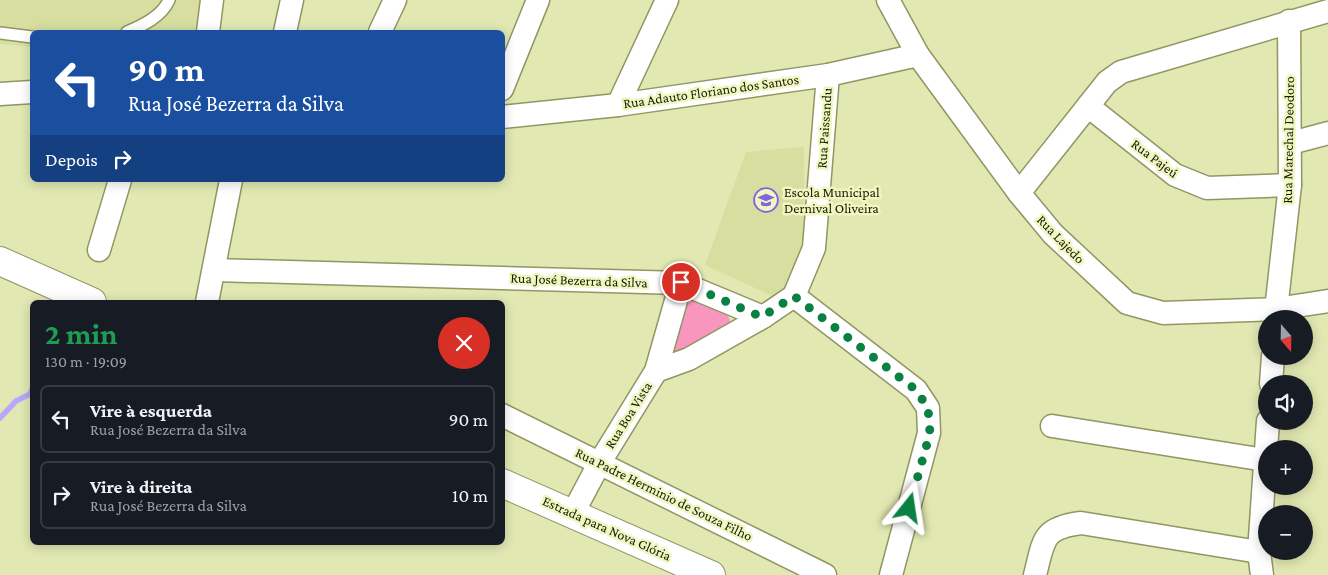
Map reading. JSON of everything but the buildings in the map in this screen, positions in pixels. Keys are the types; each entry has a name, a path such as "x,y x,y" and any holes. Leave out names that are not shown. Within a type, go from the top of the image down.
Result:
{"main road":[{"path":"0,261 88,300"},
{"name":"Estrada para Nova Glória","path":"505,483 711,575"}],"street":[{"path":"208,30 212,0"},
{"path":"285,30 292,0"},
{"path":"381,30 395,0"},
{"path":"505,82 538,0"},
{"path":"618,105 667,0"},
{"name":"Rua Lajedo","path":"888,0 918,55 1019,192 1053,234 1127,303 1163,313 1258,314"},
{"path":"1019,192 1107,82 1121,72 1328,11"},
{"name":"Rua Marechal Deodoro","path":"1276,310 1290,185 1289,21"},
{"name":"Rua Adauto Floriano dos Santos","path":"505,117 618,105 828,75 918,55"},
{"name":"Rua Paissandu","path":"794,296 814,248 828,75"},
{"path":"0,94 30,92"},
{"name":"Rua Pajeú","path":"1088,106 1176,176 1207,188 1290,185"},
{"path":"1291,143 1328,134"},
{"path":"99,250 119,182"},
{"path":"208,300 215,270 231,182"},
{"name":"Rua José Bezerra da Silva","path":"215,270 681,282 762,317"},
{"name":"Rua Boa Vista","path":"573,513 600,462 656,371 681,282"},
{"path":"762,317 794,296 916,390 928,408 930,433 891,575"},
{"name":"Rua Lajedo","path":"1293,310 1328,302"},
{"name":"Rua Boa Vista","path":"656,371 689,359 762,317"},
{"name":"Rua Padre Herminio de Souza Filho","path":"505,416 825,575"},
{"path":"1052,426 1258,459"},
{"path":"1035,575 1045,538 1061,525 1081,523 1258,552"},
{"path":"1260,560 1262,575"}],"lane":[{"path":"133,30 165,10 169,0"},
{"path":"0,33 30,37"}],"shaded area":[{"path":"0,0 205,0 202,30 30,30 30,47 0,44"},
{"name":"Escola Municipal Dernival Oliveira","path":"804,147 804,248 779,299 705,265 746,152"},
{"path":"702,300 724,309 730,320 725,333 672,356 683,308 690,301"}],"waterway":[{"path":"0,418 16,401 30,394"}],"place":[{"name":"Escola Municipal Dernival Oliveira","path":"766,200"}],"route":[{"path":"681,282 762,317 794,296 916,390 928,408 930,433 909,508"}]}
